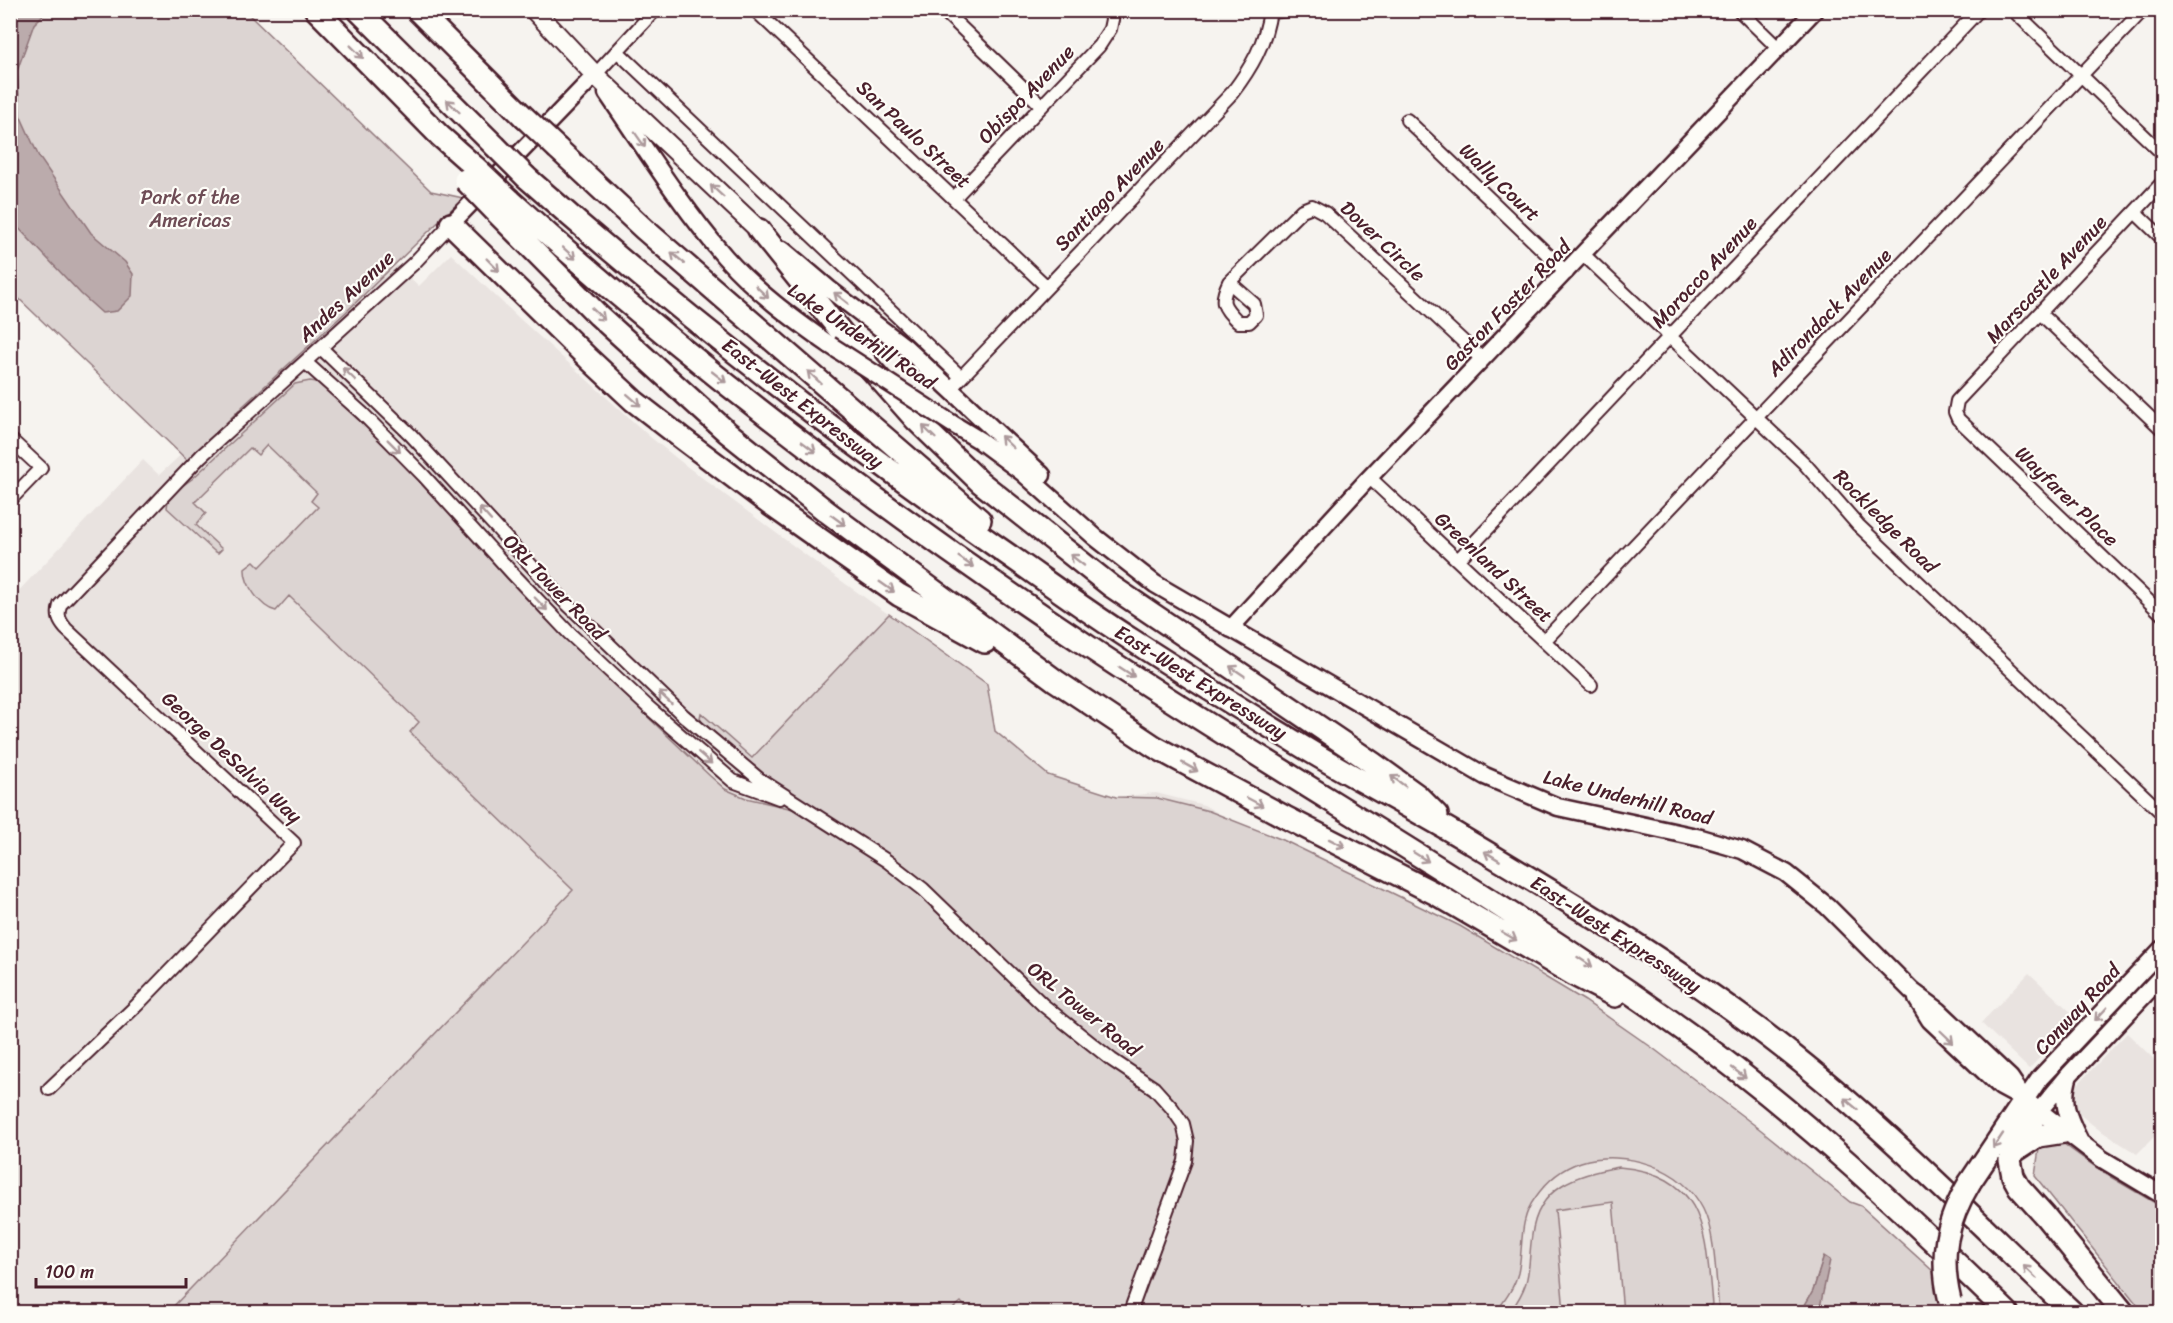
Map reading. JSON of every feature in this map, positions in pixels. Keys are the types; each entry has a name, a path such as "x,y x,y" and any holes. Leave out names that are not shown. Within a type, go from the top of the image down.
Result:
{"highway":[{"path":"316,10 440,136 438,152 470,174 504,206 598,315 727,432 826,511 1056,681 1165,753 1436,894 1574,975 1693,1037"},
{"name":"East-West Expressway","path":"358,10 526,177 622,261 920,494 1129,639 1316,755 1456,834 1681,974 1767,1035 1853,1105 1908,1154 2072,1312"},
{"path":"417,10 524,117 644,229 982,522 1024,566"},
{"name":"East-West Expressway","path":"504,206 689,354 877,498 970,564 1162,695 1489,900 1606,976 1693,1037 1819,1137 2007,1312"},
{"path":"451,224 634,401 683,439 771,505 899,595 1056,681"},
{"path":"759,230 870,368 916,420 980,482 1111,586 1417,795 1456,834"},
{"path":"2032,1106 2015,1143 2011,1169 2019,1187 2123,1312"},
{"path":"1953,1307 1944,1264 1945,1246 1954,1211 1970,1182 2032,1106"},
{"path":"2012,1153 2038,1136 2073,1138"}],"main road":[{"name":"Lake Underhill Road","path":"534,10 595,75 759,230 829,289 905,347 956,382 1155,584"},
{"name":"Lake Underhill Road","path":"595,75 695,218 726,258 772,302 830,345 979,440 1022,471 1095,537 1155,584 1485,776 1558,807 1701,838 1742,850 1786,873 1827,906 1912,991 1939,1011 2010,1078 2032,1106 2125,1174 2163,1195"},
{"name":"Conway Road","path":"2032,1106 2040,1078 2163,949"},
{"name":"Conway Road","path":"2032,1106 2069,1075 2163,976"},
{"path":"2069,1075 2065,1106 2073,1138"}],"street":[{"name":"Andes Avenue","path":"60,605 201,456 414,263 655,10"},
{"name":"San Paulo Street","path":"755,10 1047,287"},
{"path":"943,10 1042,106"},
{"name":"Obispo Avenue","path":"954,198 1100,46 1110,29 1114,10"},
{"path":"1270,11 1292,10"},
{"path":"1739,10 1779,49"},
{"name":"Gaston Foster Road","path":"1230,629 1370,478 1815,10"},
{"name":"Morocco Avenue","path":"1458,560 1979,10"},
{"path":"2013,10 2163,153"},
{"name":"Adirondack Avenue","path":"1544,641 2143,10"},
{"name":"Santiago Avenue","path":"956,382 1232,93 1251,68 1259,51 1270,11"},
{"name":"Lake Underhill Road","path":"617,51 956,382"},
{"name":"Wally Court","path":"1407,120 1567,273"},
{"name":"Marscastle Avenue","path":"1957,401 2163,183"},
{"name":"Dover Circle","path":"1229,282 1302,210 1312,206 1325,213 1483,360"},
{"path":"2135,212 2163,238"},
{"name":"Rockledge Road","path":"1584,255 1804,463 1858,525 2163,813"},
{"path":"2040,313 2163,429"},
{"name":"ORL Tower Road","path":"321,348 411,435 599,636 684,716 746,770 887,861 923,889 1043,1005 1093,1045 1154,1088 1183,1124 1186,1142 1185,1161 1130,1312"},
{"name":"ORL Tower Road","path":"305,362 363,414 424,476 569,633 672,728 733,781 800,806"},
{"name":"Wayfarer Place","path":"1957,401 1955,412 1958,419 2163,614"},
{"path":"10,439 41,468 10,500"},
{"name":"Greenland Street","path":"1370,478 1591,686"},
{"path":"513,574 527,561"},
{"name":"George DeSalvia Way","path":"49,1089 140,1003 294,843 66,629 60,621 58,613 60,605"},
{"path":"672,728 684,716"}],"shaded area":[{"path":"10,11 47,11 34,24 17,71 20,115 39,157 91,233 125,262 133,274 132,296 117,311 102,313 11,220"},
{"path":"451,254 649,436 685,465 826,570 987,684 995,731 1048,775 1116,797 1156,793 1204,805 1278,848 1902,1312 11,1312 10,600 143,460 159,475 391,260 419,286"},
{"path":"2029,973 2077,1018 2029,1069 1981,1023"},
{"path":"2127,1033 2162,1067 2162,1129 2137,1154 2098,1129 2074,1110 2075,1087"},
{"path":"1824,1256 1830,1260 1819,1312 1801,1312 1813,1291"}],"green space":[{"name":"Park of the Americas","path":"10,11 245,11 431,191 463,198 188,461 11,291"},
{"path":"310,381 325,387 407,468 573,646 725,789 746,798 793,809 886,867 917,892 1048,1017 1074,1039 1163,1104 1179,1134 1181,1151 1179,1166 1124,1312 970,1312 961,1302 949,1312 168,1312 573,890 410,732 419,722 289,596 276,611 270,609 254,594 247,581 245,568 254,561 260,567 318,507 311,501 317,493 267,445 258,455 250,448 195,502 206,513 196,525 222,549 218,553 167,508 169,499 175,491 192,479 295,384"},
{"path":"889,614 987,684 995,731 1048,775 1116,797 1157,798 1209,811 1283,840 1460,926 1585,1001 1654,1049 1761,1130 1850,1202 1861,1206 1935,1273 1946,1312 1819,1312 1824,1257 1813,1291 1801,1312 1719,1312 1711,1232 1703,1209 1694,1194 1667,1172 1633,1160 1616,1158 1581,1162 1567,1168 1549,1181 1539,1192 1526,1216 1518,1273 1509,1294 1496,1312 1136,1312 1190,1163 1178,1106 1163,1089 1117,1057 1050,1004 932,891 767,781 705,727 700,718 701,713 752,758"},
{"path":"2040,1142 2061,1142 2104,1173 2162,1207 2162,1312 2143,1312 2035,1176"},
{"path":"1619,1167 1648,1172 1670,1182 1685,1195 1696,1212 1703,1231 1707,1253 1712,1304 1709,1312 1623,1312 1613,1202 1555,1210 1564,1312 1510,1312 1526,1283 1532,1235 1542,1205 1562,1185 1589,1174"}]}
